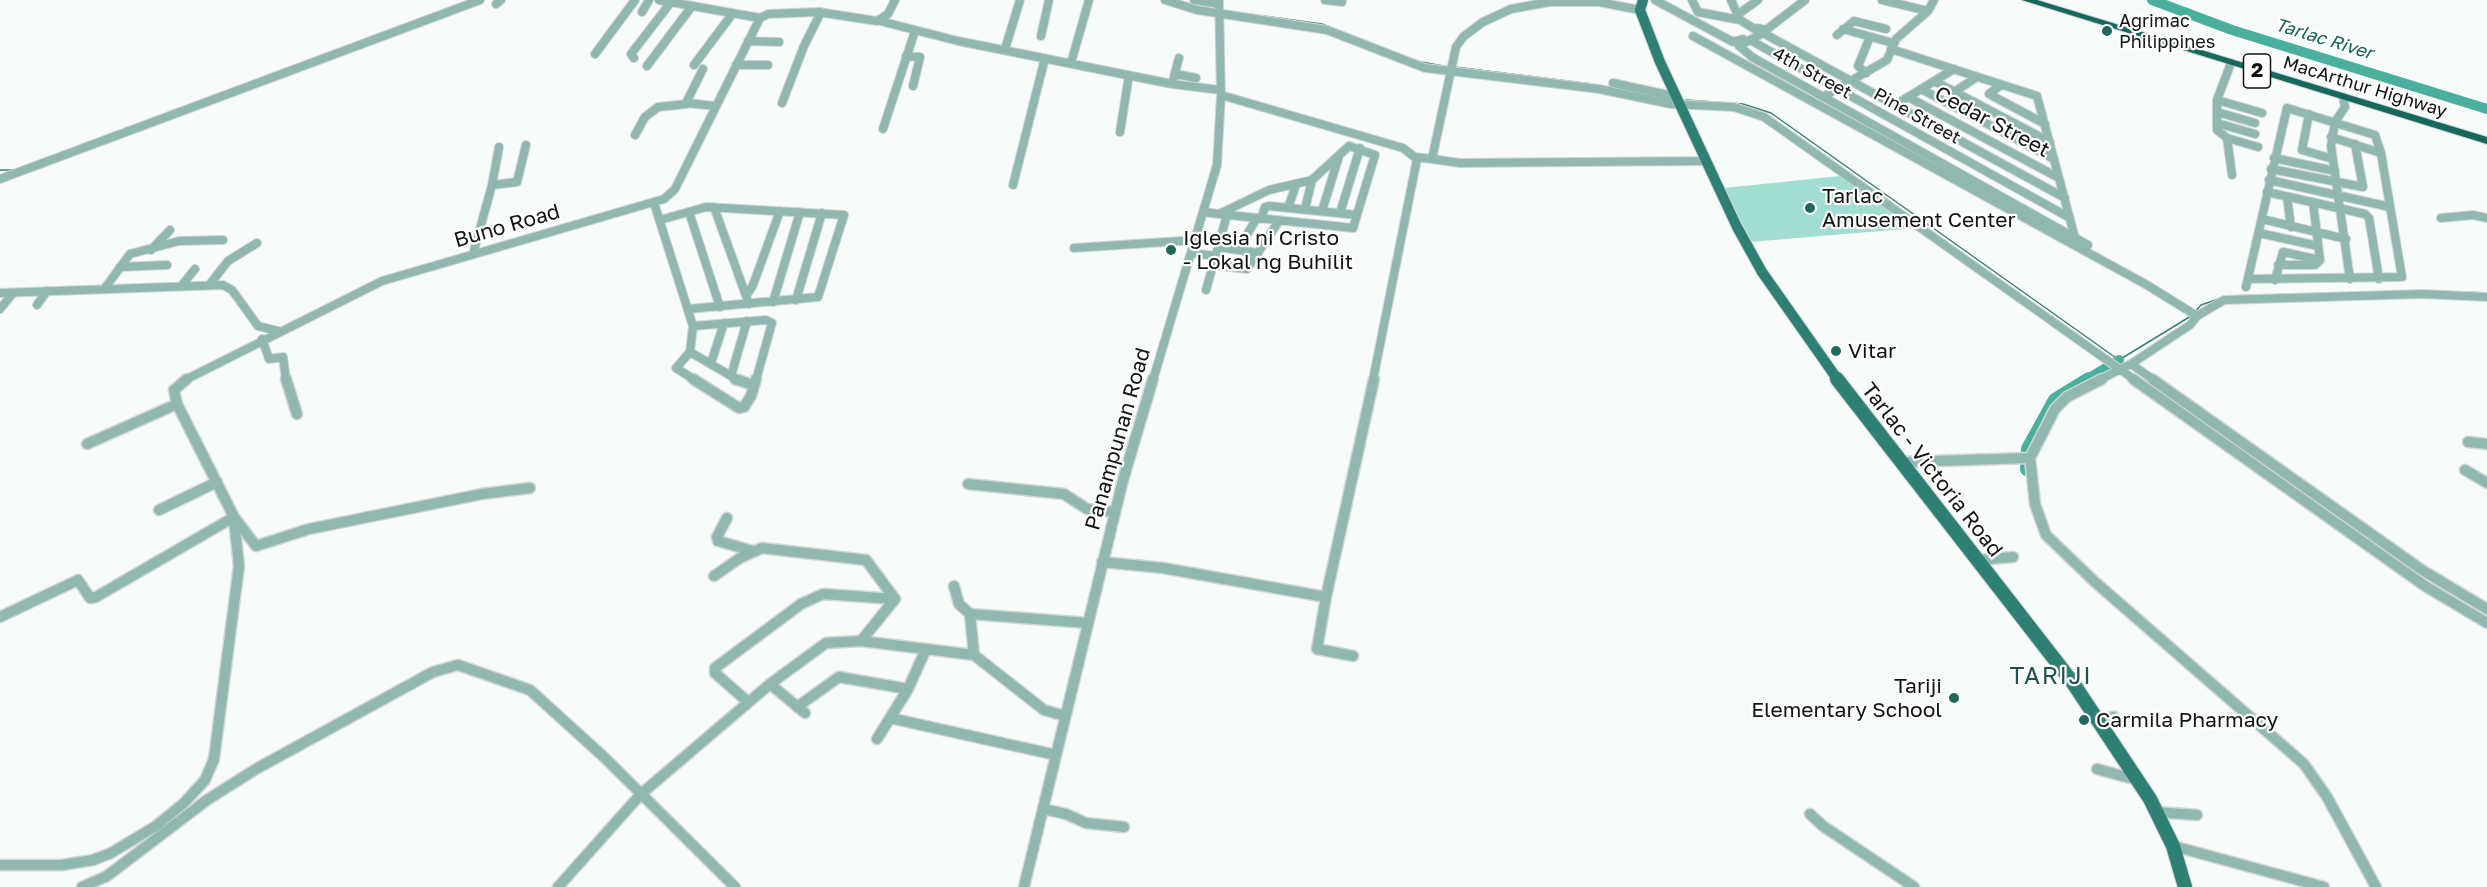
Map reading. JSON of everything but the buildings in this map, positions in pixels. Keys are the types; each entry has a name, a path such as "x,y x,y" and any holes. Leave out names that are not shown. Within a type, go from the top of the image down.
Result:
{"highway":[{"name":"MacArthur Highway","path":"2027,0 2343,100 2487,141"}],"main road":[{"path":"1640,10 1643,0"},
{"name":"Tarlac - Victoria Road","path":"1640,10 1660,62 1737,227 1762,273 1852,400 1904,462 2038,635 2097,720 2156,812 2173,846 2185,887"}],"street":[{"path":"0,179 480,0"},
{"path":"595,54 635,0"},
{"path":"642,12 650,0"},
{"path":"659,0 760,18 768,14 821,12 880,21 915,31 1220,93 1403,148 1415,157 1460,163 1706,161"},
{"path":"880,21 888,14 895,0"},
{"path":"1005,49 1020,0"},
{"path":"1041,36 1049,0"},
{"path":"1071,63 1089,0"},
{"path":"1166,0 1197,10 1219,7"},
{"path":"1194,0 1318,28 1418,66 1734,107 1764,117 2413,564 2487,609"},
{"path":"1325,0 1342,2"},
{"path":"1655,0 1733,42 1760,30 1805,0"},
{"path":"1692,0 1698,12 1699,23"},
{"path":"1731,0 1738,18"},
{"path":"1738,18 1758,0"},
{"path":"1882,0 1928,11"},
{"path":"1823,97 1887,60 1898,39 1928,11 1934,0"},
{"path":"634,58 631,54 671,2"},
{"path":"1432,159 1456,47 1463,37 1489,18 1511,9 1536,3 1599,2 1640,10"},
{"path":"647,66 692,6"},
{"name":"Panampunan Road","path":"1024,887 1115,512 1142,415 1196,240 1219,152 1219,7"},
{"path":"782,103 804,46 821,12"},
{"path":"1698,12 1738,18 2065,198"},
{"path":"694,65 733,13"},
{"name":"Buno Road","path":"177,404 174,390 180,384 262,339 382,281 656,202 675,189 760,18"},
{"path":"1837,35 1854,21 1886,29"},
{"path":"1843,29 1870,37 1898,39 1954,69 2037,96 2075,238"},
{"path":"1750,40 1760,30"},
{"path":"883,129 915,31"},
{"path":"1693,36 2147,285 2197,316"},
{"path":"1866,73 1857,66 1870,37"},
{"name":"4th Street","path":"1750,40 1739,46 1752,57 2088,245"},
{"name":"Pine Street","path":"1750,40 2070,218"},
{"path":"748,41 779,42"},
{"path":"906,56 920,57 913,86"},
{"path":"1013,185 1045,58"},
{"path":"1172,84 1179,58"},
{"path":"2231,63 2217,100 2219,133 2227,138 2258,147"},
{"path":"736,65 768,65"},
{"path":"687,104 704,69"},
{"path":"1895,105 1954,69"},
{"path":"1175,74 1196,78"},
{"path":"1120,132 1129,75"},
{"path":"1954,92 1977,77"},
{"path":"1934,81 2050,142"},
{"path":"1613,83 1679,101"},
{"path":"2001,85 1989,94 2045,124"},
{"path":"1922,89 2054,159"},
{"name":"Cedar Street","path":"1908,97 2059,178"},
{"path":"2217,100 2262,113"},
{"path":"2343,100 2344,110 2337,119 2331,137 2350,279"},
{"path":"635,135 645,117 658,107 687,104 716,106"},
{"path":"2286,110 2337,119 2375,135 2381,153 2402,274 2398,279 2275,279 2248,283 2271,169 2286,110"},
{"path":"2217,112 2255,123"},
{"path":"2309,114 2302,150 2333,159"},
{"path":"2217,123 2255,134"},
{"path":"2331,137 2381,153"},
{"path":"2227,138 2232,175"},
{"path":"2271,169 2359,188 2364,185 2355,144"},
{"path":"492,185 517,182 526,145"},
{"path":"1204,212 1353,228 1375,155 1349,146 1312,180 1258,195 1223,214"},
{"path":"472,254 492,185 499,147"},
{"path":"1340,213 1359,148"},
{"path":"1322,211 1340,154"},
{"path":"1353,656 1317,649 1413,184 1415,157"},
{"path":"2274,158 2335,171"},
{"path":"1967,177 1994,159"},
{"path":"1305,209 1312,180"},
{"path":"2269,180 2390,207"},
{"path":"1288,207 1296,184"},
{"path":"1272,206 1277,188"},
{"path":"2267,192 2365,214 2369,218 2379,279"},
{"path":"1256,218 1258,195"},
{"path":"2287,197 2291,227"},
{"path":"656,202 688,301 693,326 690,352 677,366 677,369 739,408 747,402 772,323 766,320 693,326"},
{"path":"2313,202 2320,260"},
{"path":"662,220 714,207 844,215 818,297 773,302 747,300 720,307 688,307"},
{"path":"714,207 747,300"},
{"path":"1239,249 1256,218 1265,207 1288,207 1357,215"},
{"path":"747,300 780,210"},
{"path":"689,212 720,307"},
{"path":"773,302 800,212"},
{"path":"796,300 822,213"},
{"path":"1206,290 1218,247 1223,214"},
{"path":"2441,218 2474,215 2487,218"},
{"path":"2262,219 2346,239"},
{"path":"1192,253 1247,269 1279,221"},
{"path":"149,252 170,230"},
{"path":"2259,233 2318,246"},
{"path":"105,288 130,254 149,252 179,241 223,240"},
{"path":"1074,248 1196,240"},
{"path":"210,284 228,261 256,243"},
{"path":"1218,247 1258,253"},
{"path":"2275,279 2283,252 2320,260"},
{"path":"2278,265 2315,265 2320,260"},
{"path":"120,267 167,265"},
{"path":"183,285 195,269"},
{"path":"0,293 210,284 230,288 258,326 278,331"},
{"path":"37,305 47,291"},
{"path":"0,309 13,293"},
{"path":"2376,887 2326,797 2304,764 2095,582 2046,535 2035,504 2030,458 2044,428 2061,402 2126,367 2190,325 2197,316 2224,300 2422,294 2487,297"},
{"path":"731,376 747,321"},
{"path":"711,363 724,323"},
{"path":"262,339 268,350 269,359 283,357 285,376 297,414"},
{"path":"690,352 744,384 753,385"},
{"path":"2126,367 2425,586 2487,624"},
{"path":"87,444 177,404 234,517 256,546 309,529 482,494 530,488"},
{"path":"2468,442 2487,444"},
{"path":"1904,462 1933,459 2030,458"},
{"path":"2465,470 2487,483"},
{"path":"159,510 217,482"},
{"path":"968,484 1064,494 1071,496 1086,509 1115,512"},
{"path":"0,617 78,580 90,598 96,597 234,517"},
{"path":"0,865 63,865 93,860 111,853 156,826 205,780 214,759 239,566 234,517"},
{"path":"727,518 717,537 718,541 753,551"},
{"path":"714,576 753,551 772,548 859,557 870,564 895,599"},
{"path":"1978,560 2013,557"},
{"path":"1102,562 1173,570 1326,597"},
{"path":"954,586 959,604 969,614 974,655"},
{"path":"748,702 715,673 715,668 801,604 823,594 895,599"},
{"path":"861,641 895,599"},
{"path":"969,614 1088,623"},
{"path":"558,887 641,794 770,684 826,643 861,641 974,655 1044,710 1065,716"},
{"path":"877,740 908,689 926,649"},
{"path":"82,887 107,876 233,783 350,716 449,666 458,665 530,690 641,794 735,887"},
{"path":"770,684 801,710 839,677 908,689"},
{"path":"2097,720 2114,717"},
{"path":"890,718 1056,755"},
{"path":"2097,769 2137,780"},
{"path":"1043,809 1066,814 1086,823 1124,827"},
{"path":"2156,812 2197,815"},
{"path":"1810,814 1823,826 1914,887"},
{"path":"2173,846 2324,887"}],"green space":[{"name":"Tarlac Amusement Center","path":"1840,176 1916,228 1750,242 1724,188"}],"waterway":[{"name":"Tarlac River","path":"2152,0 2232,30 2487,109"},
{"path":"1182,2 1212,9"},
{"path":"1220,10 1322,24 1369,42"},
{"path":"1416,61 1449,67"},
{"path":"1455,67 1592,84"},
{"path":"1642,94 1671,100"},
{"path":"1686,100 1743,104 1771,113 2126,365"},
{"path":"0,170 17,170"},
{"path":"2436,291 2487,293"},
{"path":"2226,296 2337,293"},
{"path":"2195,312 2201,305 2221,298"},
{"path":"2119,360 2191,316"},
{"path":"2086,380 2119,360"},
{"path":"2131,368 2147,380"},
{"path":"2027,469 2028,449 2055,400 2089,379"},
{"path":"2248,453 2394,558"},
{"path":"2425,580 2487,615"}],"place":[{"name":"Agrimac Philippines","path":"2107,31"},
{"name":"Tarlac Amusement Center","path":"1810,208"},
{"name":"Iglesia ni Cristo - Lokal ng Buhilit","path":"1171,250"},
{"name":"Vitar","path":"1836,351"},
{"name":"Tariji Elementary School","path":"1954,698"},
{"name":"Carmila Pharmacy","path":"2084,720"}],"district":[{"name":"TARIJI","path":"2051,676"}]}
